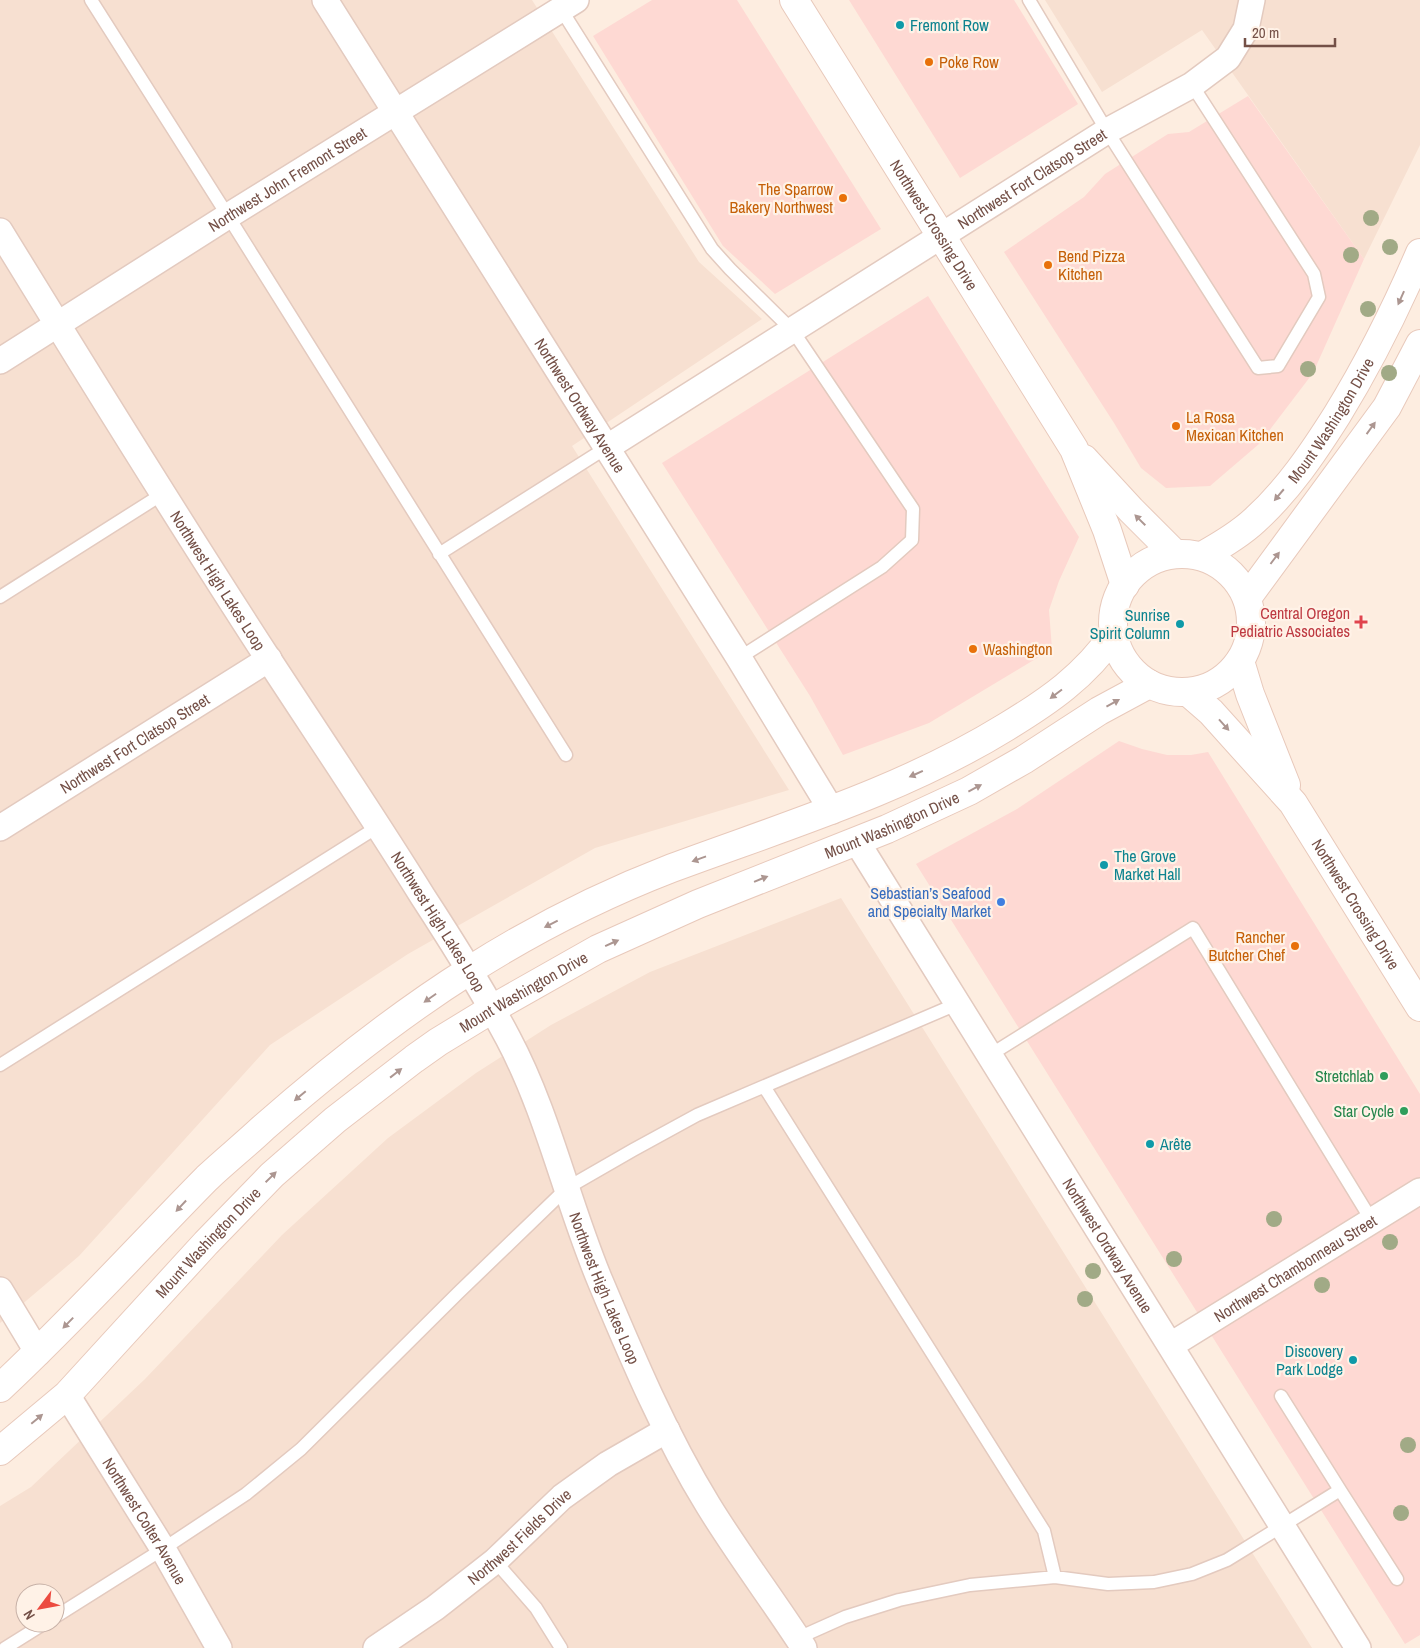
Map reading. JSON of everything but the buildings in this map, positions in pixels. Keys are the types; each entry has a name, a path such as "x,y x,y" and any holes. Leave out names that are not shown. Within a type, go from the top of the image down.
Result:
{"main road":[{"name":"Northwest Crossing Drive","path":"794,0 943,236 1074,449 1107,530 1125,585"},
{"name":"Mount Washington Drive","path":"1202,556 1226,542 1254,521 1274,502 1324,437 1366,366 1399,302 1420,253"},
{"path":"1246,598 1386,407 1420,344"},
{"name":"Northwest Crossing Drive","path":"1074,449 1175,554"},
{"path":"1182,553 1202,556 1229,572 1240,584 1246,598 1251,619 1248,646 1234,669 1217,683 1188,692 1164,690 1149,684 1127,664 1114,634 1114,610 1118,597 1125,585 1132,575 1146,564 1163,556 1182,553"},
{"path":"0,1388 38,1353 209,1176 298,1097 372,1038 470,970 539,930 604,897 670,869 832,811 934,766 983,741 1037,708 1078,678 1102,652 1114,634"},
{"name":"Northwest Crossing Drive","path":"1240,661 1250,694 1293,803"},
{"name":"Mount Washington Drive","path":"0,1451 67,1395 120,1334 272,1176 335,1120 414,1059 492,1009 598,949 698,904 857,842 941,805 999,775 1099,711 1149,684"},
{"name":"Northwest Crossing Drive","path":"1188,692 1211,712 1293,803 1420,1007"}],"street":[{"name":"Northwest Ordway Avenue","path":"325,0 739,658 832,811"},
{"name":"Northwest Fort Clatsop Street","path":"606,448 1107,131 1192,85 1228,58 1246,29 1252,0"},
{"name":"Northwest John Fremont Street","path":"0,361 564,3"},
{"name":"Northwest High Lakes Loop","path":"0,231 164,494 470,970 511,1044 533,1093 598,1276 638,1370 667,1430 706,1503 752,1574 801,1643"},
{"name":"Northwest Fort Clatsop Street","path":"0,828 269,659"},
{"name":"Northwest Ordway Avenue","path":"857,842 1172,1345 1358,1648"},
{"name":"Northwest Chambonneau Street","path":"1172,1345 1420,1191"},
{"path":"0,1290 38,1353"},
{"name":"Northwest Colter Avenue","path":"67,1395 163,1549 219,1648"},
{"name":"Northwest Fields Drive","path":"376,1648 435,1608 494,1561 562,1497 608,1464 667,1430"}],"lane":[{"path":"91,0 566,755"},
{"path":"1029,0 1107,131 1258,368 1278,366 1319,297 1314,274 1192,85"},
{"path":"564,3 712,249 793,331 913,509 912,540 882,566 739,658"},
{"path":"439,554 606,448"},
{"path":"0,597 164,494"},
{"path":"0,1065 378,826"},
{"path":"990,1055 1194,928 1372,1221"},
{"path":"65,1611 246,1494 301,1449 567,1188 697,1115 765,1088 957,1004"},
{"path":"765,1088 1044,1531 1055,1577"},
{"path":"1281,1396 1397,1579"},
{"path":"801,1643 845,1617 899,1600 970,1586 1055,1577 1108,1584 1154,1582 1192,1574 1227,1560 1340,1490"},
{"path":"494,1561 536,1608 561,1648"},
{"path":"5,1648 29,1633"}],"shaded area":[{"path":"0,0 532,0 699,262 762,319 572,446 789,790 595,848 408,954 270,1045 79,1256 0,1323"},
{"path":"652,0 737,0 881,229 775,294 723,246 593,36"},
{"path":"849,0 1014,0 1078,104 960,178"},
{"path":"1045,0 1420,0 1420,145 1364,259 1202,30 1102,92"},
{"path":"1248,96 1364,259 1313,373 1259,444 1210,486 1166,488 1141,468 1004,252 1084,197 1105,174 1168,134 1189,132"},
{"path":"928,296 1079,537 1059,581 1049,610 1052,649 929,723 843,755 810,696 662,463"},
{"path":"1119,741 1167,755 1191,755 1208,752 1420,1094 1420,1635 1405,1644 916,864 1017,809"},
{"path":"841,898 1312,1648 0,1648 0,1506 31,1487 145,1379 282,1235 388,1138 476,1073 551,1025 650,972"}],"place":[{"name":"Fremont Row","path":"900,25"},
{"name":"Poke Row","path":"929,62"},
{"name":"The Sparrow Bakery Northwest","path":"843,198"},
{"name":"Bend Pizza Kitchen","path":"1048,265"},
{"name":"La Rosa Mexican Kitchen","path":"1176,426"},
{"name":"Central Oregon Pediatric Associates","path":"1361,622"},
{"name":"Sunrise Spirit Column","path":"1180,624"},
{"name":"Washington","path":"973,649"},
{"name":"The Grove Market Hall","path":"1104,865"},
{"name":"Sebastian’s Seafood and Specialty Market","path":"1001,902"},
{"name":"Rancher Butcher Chef","path":"1295,946"},
{"name":"Stretchlab","path":"1384,1076"},
{"name":"Star Cycle","path":"1404,1111"},
{"name":"Arête","path":"1150,1144"},
{"name":"Discovery Park Lodge","path":"1353,1360"}]}
